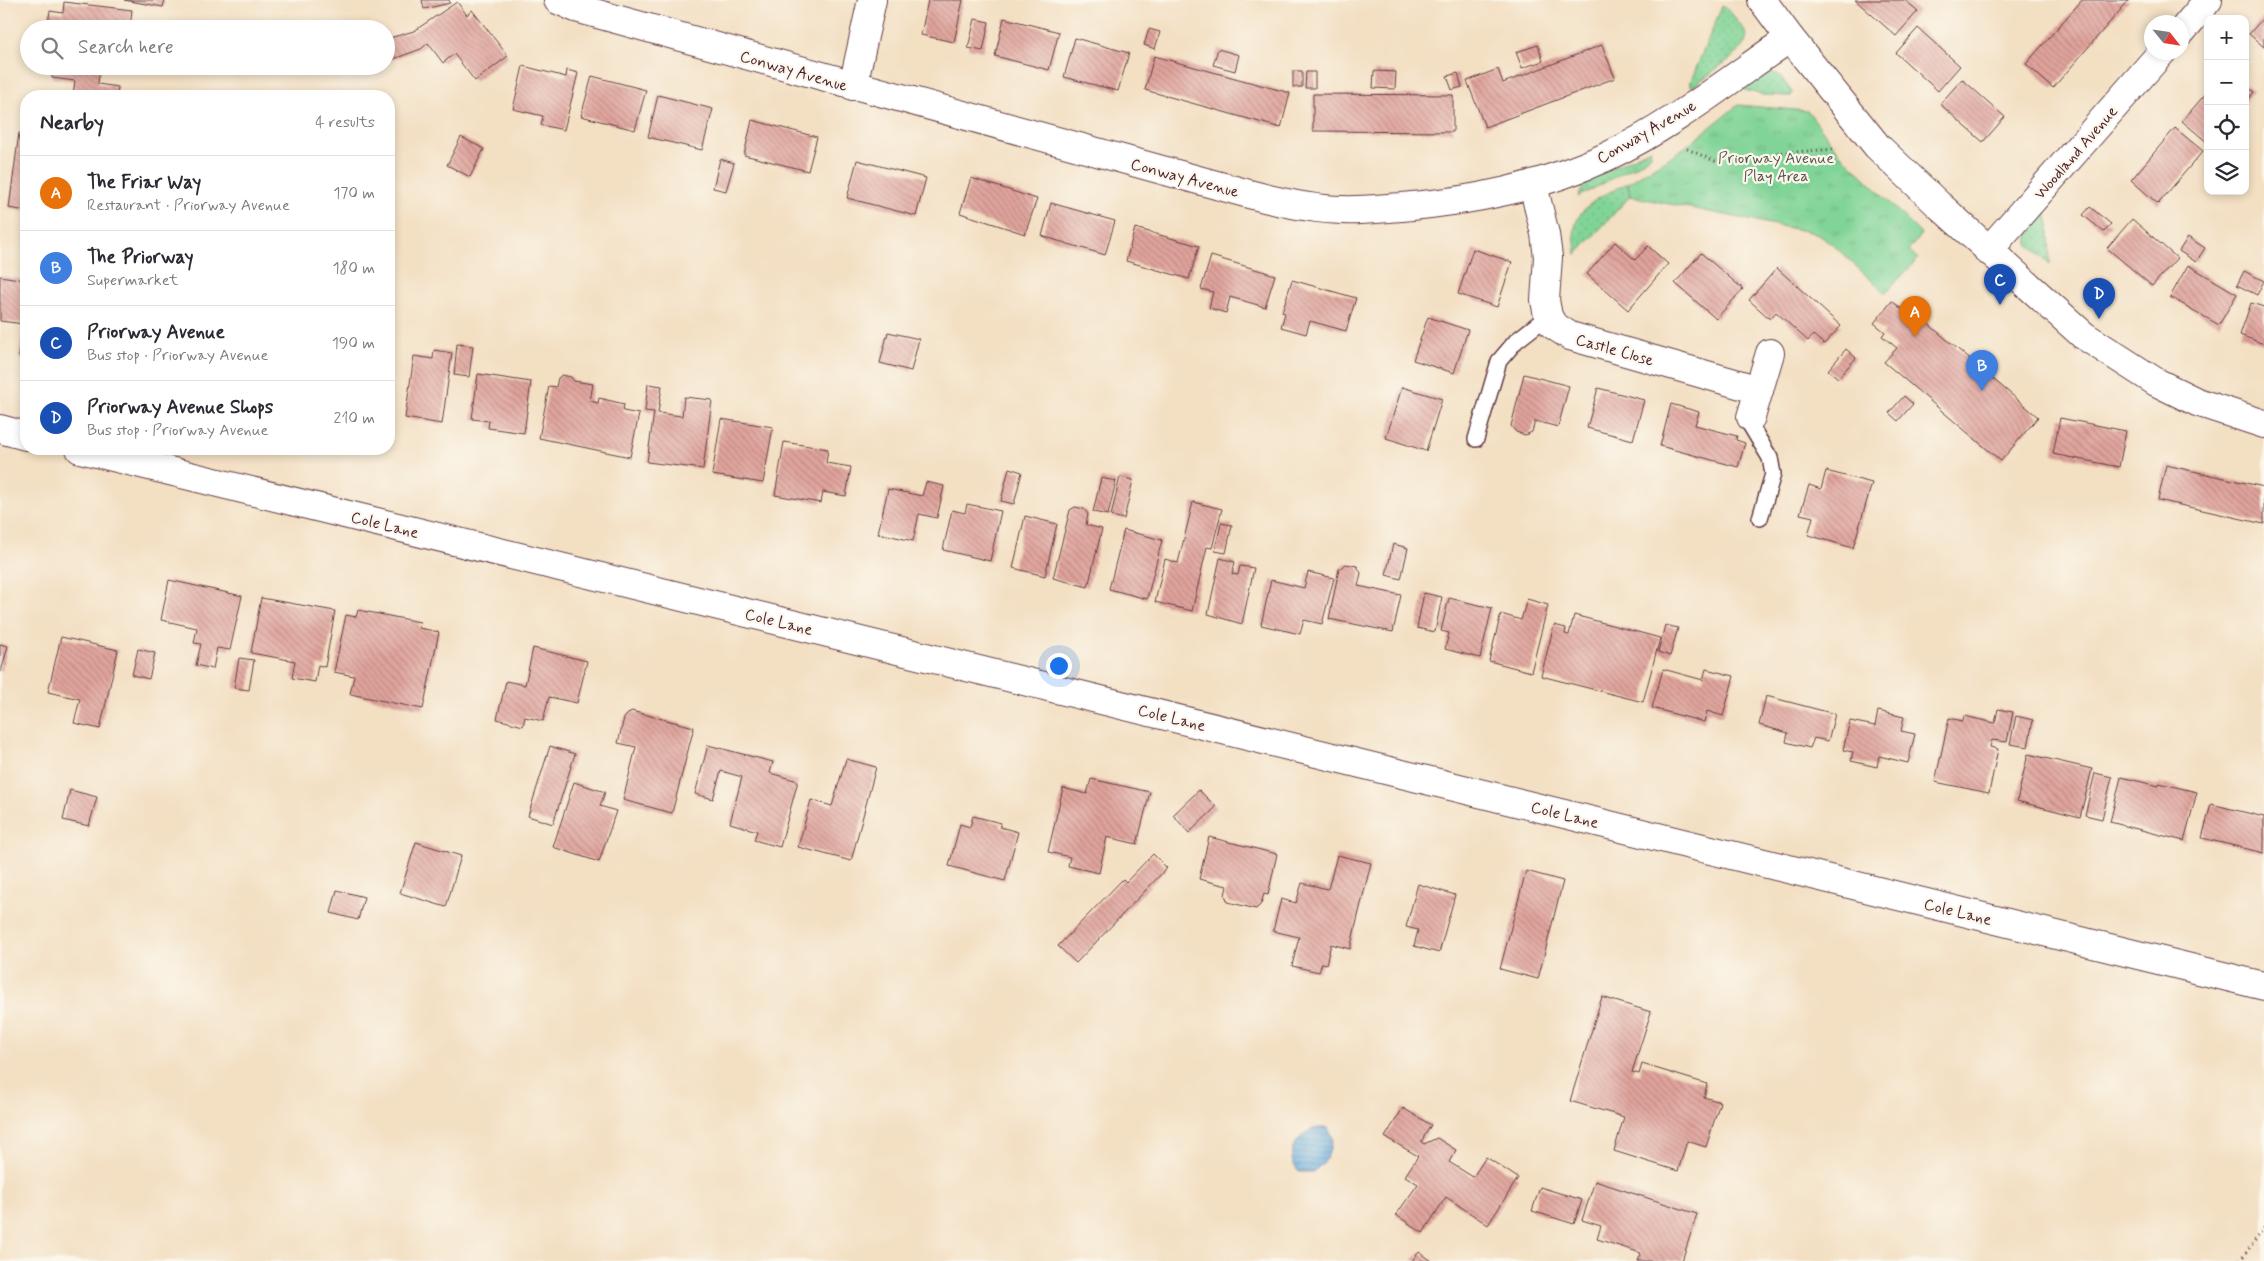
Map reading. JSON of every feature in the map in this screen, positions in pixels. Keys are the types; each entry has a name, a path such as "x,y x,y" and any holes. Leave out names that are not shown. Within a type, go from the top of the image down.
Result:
{"street":[{"name":"Conway Avenue","path":"558,0 576,8 853,86 1249,194 1311,207 1342,210 1422,205 1497,195 1533,185 1606,156 1659,127 1790,38"},
{"path":"853,86 872,0"},
{"path":"1762,0 1790,38 1878,146 1988,250 2083,336 2156,382 2197,402 2264,424"},
{"path":"2189,23 2208,0"},
{"name":"Woodland Avenue","path":"1988,250 2155,60"},
{"path":"1533,185 1545,234 1548,257 1545,300 1548,316"},
{"name":"Castle Close","path":"1548,316 1553,325 1570,336 1759,390"},
{"path":"1751,417 1770,353"},
{"path":"0,429 20,434"},
{"name":"Cole Lane","path":"104,455 2264,986"}],"lane":[{"path":"1476,439 1500,361 1516,341 1548,316"},
{"path":"1751,417 1749,423 1770,458 1772,474 1760,518"}],"path":[{"path":"1778,153 1878,146"},
{"path":"2240,1261 2264,1228"}],"green space":[{"path":"1722,6 1728,9 1747,35 1745,43 1738,53 1692,87 1690,83"},
{"path":"1778,74 1792,92 1791,96 1763,95 1741,89 1760,75"},
{"name":"Priorway Avenue Play Area","path":"1738,105 1808,111 1836,149 1921,234 1909,250 1918,259 1885,293 1830,242 1815,233 1630,196 1628,183 1684,148"},
{"path":"1650,149 1651,155 1637,165 1578,197 1584,185 1594,177"},
{"path":"1628,183 1630,196 1576,255 1574,230 1582,212 1596,200"},
{"path":"2046,211 2049,225 2050,264 2029,245 2029,234 2033,225"}],"water":[{"path":"1313,1128 1328,1128 1333,1138 1327,1159 1314,1172 1299,1172 1294,1165 1292,1153 1301,1137"}],"building":[{"path":"124,0 165,0 163,7"},
{"path":"422,0 449,0 450,3 424,9"},
{"path":"928,0 963,0 954,42 921,35"},
{"path":"1855,0 1905,0 1918,11 1896,36"},
{"path":"2082,0 2129,0 2053,88 2026,64"},
{"path":"64,2 132,10 131,20 48,20 50,11 63,13"},
{"path":"457,2 467,15 472,10 508,56 475,81 454,54 443,63 428,43 421,49 395,58 395,36 414,31"},
{"path":"2264,17 2264,47 2249,34"},
{"path":"1004,18 1059,32 1049,70 995,56"},
{"path":"975,19 989,22 983,51 968,48"},
{"path":"1918,28 1960,66 1938,91 1896,53"},
{"path":"1149,29 1160,32 1155,49 1144,45"},
{"path":"1075,38 1129,53 1118,91 1064,77"},
{"path":"1538,45 1543,61 1522,68 1516,52"},
{"path":"1602,45 1615,78 1485,127 1467,81 1498,69 1503,83"},
{"path":"1218,49 1239,55 1235,71 1213,65"},
{"path":"1154,56 1290,93 1281,128 1145,90"},
{"path":"523,66 566,77 567,70 578,73 564,130 541,125 543,116 513,109"},
{"path":"1293,71 1302,71 1302,87 1293,87"},
{"path":"1374,71 1396,72 1395,89 1373,88"},
{"path":"1306,72 1315,72 1315,88 1305,88"},
{"path":"1458,73 1462,87 1452,90 1447,76"},
{"path":"52,75 99,75 98,84 118,87 118,90 74,90 75,81 52,78"},
{"path":"592,76 646,90 635,130 581,116"},
{"path":"1962,79 2005,117 1983,142 1940,104"},
{"path":"2249,88 2254,92 2249,98"},
{"path":"1313,94 1453,95 1453,132 1313,131"},
{"path":"658,95 713,109 702,150 648,137"},
{"path":"2204,96 2204,140 2182,121"},
{"path":"752,120 817,137 808,171 744,155"},
{"path":"2175,128 2203,151 2158,204 2131,180"},
{"path":"19,133 20,210 9,208"},
{"path":"461,137 484,149 470,177 447,165"},
{"path":"720,159 734,163 726,191 713,188"},
{"path":"857,160 926,178 916,216 847,198"},
{"path":"971,178 1037,199 1025,234 960,213"},
{"path":"1051,203 1115,221 1105,255 1042,236"},
{"path":"2090,207 2111,224 2104,232 2083,215"},
{"path":"2132,219 2177,258 2152,286 2107,248"},
{"path":"1135,228 1199,246 1189,279 1126,261"},
{"path":"2188,237 2205,248 2196,262 2179,251"},
{"path":"1615,242 1635,260 1648,246 1668,264 1628,310 1587,274"},
{"path":"1473,249 1512,262 1497,307 1458,294"},
{"path":"1701,253 1743,289 1716,319 1675,283"},
{"path":"1211,256 1275,275 1265,307 1230,297 1226,313 1209,308 1213,292 1201,289"},
{"path":"2188,265 2237,294 2219,325 2170,297"},
{"path":"1777,268 1841,326 1824,344 1813,335 1808,341 1776,312 1770,319 1749,300"},
{"path":"2244,271 2264,281 2257,295 2237,285"},
{"path":"0,276 20,279 20,324 0,321"},
{"path":"1292,280 1356,298 1346,331 1310,321 1306,334 1281,327 1285,313 1282,312"},
{"path":"1892,301 1903,310 1907,306 2038,417 2001,461 1884,362 1897,348 1882,336 1885,332 1874,323"},
{"path":"2251,303 2264,307 2264,344 2240,335"},
{"path":"1428,317 1468,330 1454,373 1413,360"},
{"path":"888,332 919,339 911,371 880,363"},
{"path":"457,344 473,346 469,377 454,375"},
{"path":"1846,349 1856,358 1838,378 1828,370"},
{"path":"434,350 452,353 442,424 405,418 414,356 433,359"},
{"path":"478,374 531,382 524,433 488,428 489,421 472,419"},
{"path":"1524,374 1569,386 1558,427 1535,421 1532,432 1525,435 1516,432 1511,426"},
{"path":"562,375 571,377 574,381 593,384 590,401 598,403 599,398 624,404 623,411 639,414 630,457 539,438 549,386 556,387 558,378"},
{"path":"648,384 662,386 658,413 682,416 684,397 712,400 703,469 647,462 654,412 645,411"},
{"path":"1402,387 1442,399 1426,451 1386,438"},
{"path":"1598,388 1644,400 1633,440 1587,428"},
{"path":"1904,396 1913,404 1898,421 1889,413"},
{"path":"1671,404 1699,412 1695,425 1737,436 1736,440 1745,443 1738,467 1660,446"},
{"path":"2060,418 2126,431 2119,467 2053,454"},
{"path":"721,419 773,427 763,483 712,475"},
{"path":"784,442 828,449 826,463 851,467 846,496 823,492 821,503 775,495"},
{"path":"2166,465 2264,487 2264,524 2158,500"},
{"path":"1009,468 1022,472 1014,504 1001,501"},
{"path":"1826,471 1872,483 1853,548 1808,535 1813,517 1800,514 1809,485 1821,489"},
{"path":"1120,477 1133,480 1124,519 1111,516"},
{"path":"1101,478 1116,481 1108,515 1093,512"},
{"path":"926,482 944,486 937,518 919,514 913,541 878,533 888,489 922,496"},
{"path":"1193,502 1222,509 1212,548 1207,547 1192,611 1155,602 1165,559 1178,563"},
{"path":"967,504 1001,511 990,561 943,550 952,510 965,513"},
{"path":"1075,507 1084,509 1088,514 1086,525 1102,529 1088,587 1053,578 1070,510"},
{"path":"1025,516 1057,524 1045,576 1013,568"},
{"path":"1221,523 1232,525 1226,553 1215,551"},
{"path":"1124,530 1162,540 1147,599 1109,589"},
{"path":"1393,544 1408,548 1401,579 1386,575"},
{"path":"1220,558 1235,562 1232,574 1238,575 1240,566 1254,568 1242,624 1208,614"},
{"path":"1346,564 1357,566 1361,573 1358,586 1401,595 1393,632 1329,619 1339,569"},
{"path":"1308,572 1334,578 1322,624 1304,620 1300,634 1261,625 1271,580 1304,588"},
{"path":"169,580 242,596 230,650 217,648 213,669 196,665 201,644 194,643 197,628 161,620"},
{"path":"1424,593 1442,597 1435,632 1417,628"},
{"path":"261,598 335,611 325,667 318,665 315,682 292,678 295,661 251,653"},
{"path":"1449,598 1492,608 1480,658 1445,649 1449,633 1441,631"},
{"path":"1527,599 1548,605 1531,672 1489,661 1501,614 1521,620"},
{"path":"358,610 420,622 419,628 439,632 423,709 350,694 354,676 334,672 346,615 356,617"},
{"path":"1574,615 1660,638 1643,702 1541,676 1554,625 1566,628 1565,634 1569,635"},
{"path":"1665,625 1678,628 1670,656 1658,652"},
{"path":"61,637 118,650 100,729 74,723 80,699 48,692"},
{"path":"0,644 8,646 1,672 0,672"},
{"path":"533,648 587,661 577,703 549,697 543,721 525,717 523,726 497,719 506,681 525,685"},
{"path":"138,649 155,653 149,679 132,675"},
{"path":"239,658 254,660 249,690 234,688"},
{"path":"1663,669 1703,680 1706,669 1734,676 1723,716 1707,711 1704,722 1652,708"},
{"path":"1766,696 1835,714 1828,741 1814,738 1810,748 1786,742 1788,733 1759,725"},
{"path":"1998,709 2013,712 2007,742 1992,740 1990,747 1998,749 1989,793 1935,782 1949,718 1963,721 1964,716 1995,723"},
{"path":"631,711 694,727 672,813 623,800 636,747 618,743 624,718"},
{"path":"1878,711 1904,717 1901,731 1915,734 1908,763 1879,756 1877,767 1851,761 1853,752 1843,750 1850,721 1875,726"},
{"path":"2016,716 2033,720 2028,747 2010,744"},
{"path":"708,745 773,762 770,773 798,781 780,847 754,840 757,831 730,823 742,777 721,771 713,799 695,794"},
{"path":"550,746 575,754 553,824 528,816"},
{"path":"2028,754 2092,769 2080,817 2017,801"},
{"path":"846,759 876,767 851,861 798,847 811,800 832,806"},
{"path":"2095,773 2112,777 2102,819 2085,815"},
{"path":"2121,777 2197,792 2184,841 2110,822"},
{"path":"1091,779 1150,792 1137,844 1107,837 1099,873 1068,866 1070,857 1048,852 1063,788 1087,794"},
{"path":"574,782 605,792 600,806 616,811 599,862 553,847"},
{"path":"70,790 97,797 89,826 63,820"},
{"path":"1199,790 1216,807 1189,833 1173,815"},
{"path":"2211,804 2264,817 2264,853 2202,838"},
{"path":"973,816 1001,823 1000,827 1018,832 1005,881 949,866 960,824 970,827"},
{"path":"1209,837 1277,854 1268,895 1264,894 1261,904 1256,909 1228,902 1225,895 1227,886 1199,879"},
{"path":"416,842 461,856 446,907 400,893"},
{"path":"1153,854 1167,868 1076,963 1058,946 1123,879 1126,882"},
{"path":"1337,855 1371,863 1350,949 1331,944 1326,964 1322,963 1319,972 1292,966 1299,937 1273,931 1281,899 1296,903 1302,883 1328,889"},
{"path":"1526,871 1563,881 1538,979 1500,969"},
{"path":"1418,884 1455,895 1439,953 1414,946 1418,930 1406,927"},
{"path":"337,890 364,897 358,920 331,913"},
{"path":"1602,997 1651,1012 1632,1072 1639,1074 1642,1064 1707,1084 1704,1097 1720,1102 1706,1147 1687,1141 1678,1171 1614,1151 1624,1117 1570,1101"},
{"path":"1403,1108 1431,1125 1421,1142 1424,1144 1437,1138 1456,1150 1449,1162 1473,1177 1486,1157 1518,1178 1488,1225 1446,1197 1423,1233 1396,1215 1418,1184 1405,1176 1418,1156 1385,1137"},
{"path":"1595,1181 1697,1214 1682,1261 1638,1261 1641,1253 1597,1239 1601,1226 1582,1220"},
{"path":"1540,1187 1582,1200 1574,1224 1532,1211"},
{"path":"1419,1252 1432,1261 1412,1261"}],"place":[{"name":"Priorway Avenue","path":"2000,305"},
{"name":"Priorway Avenue Shops","path":"2099,319"},
{"name":"The Friar Way","path":"1915,337"},
{"name":"The Priorway","path":"1982,391"}]}
